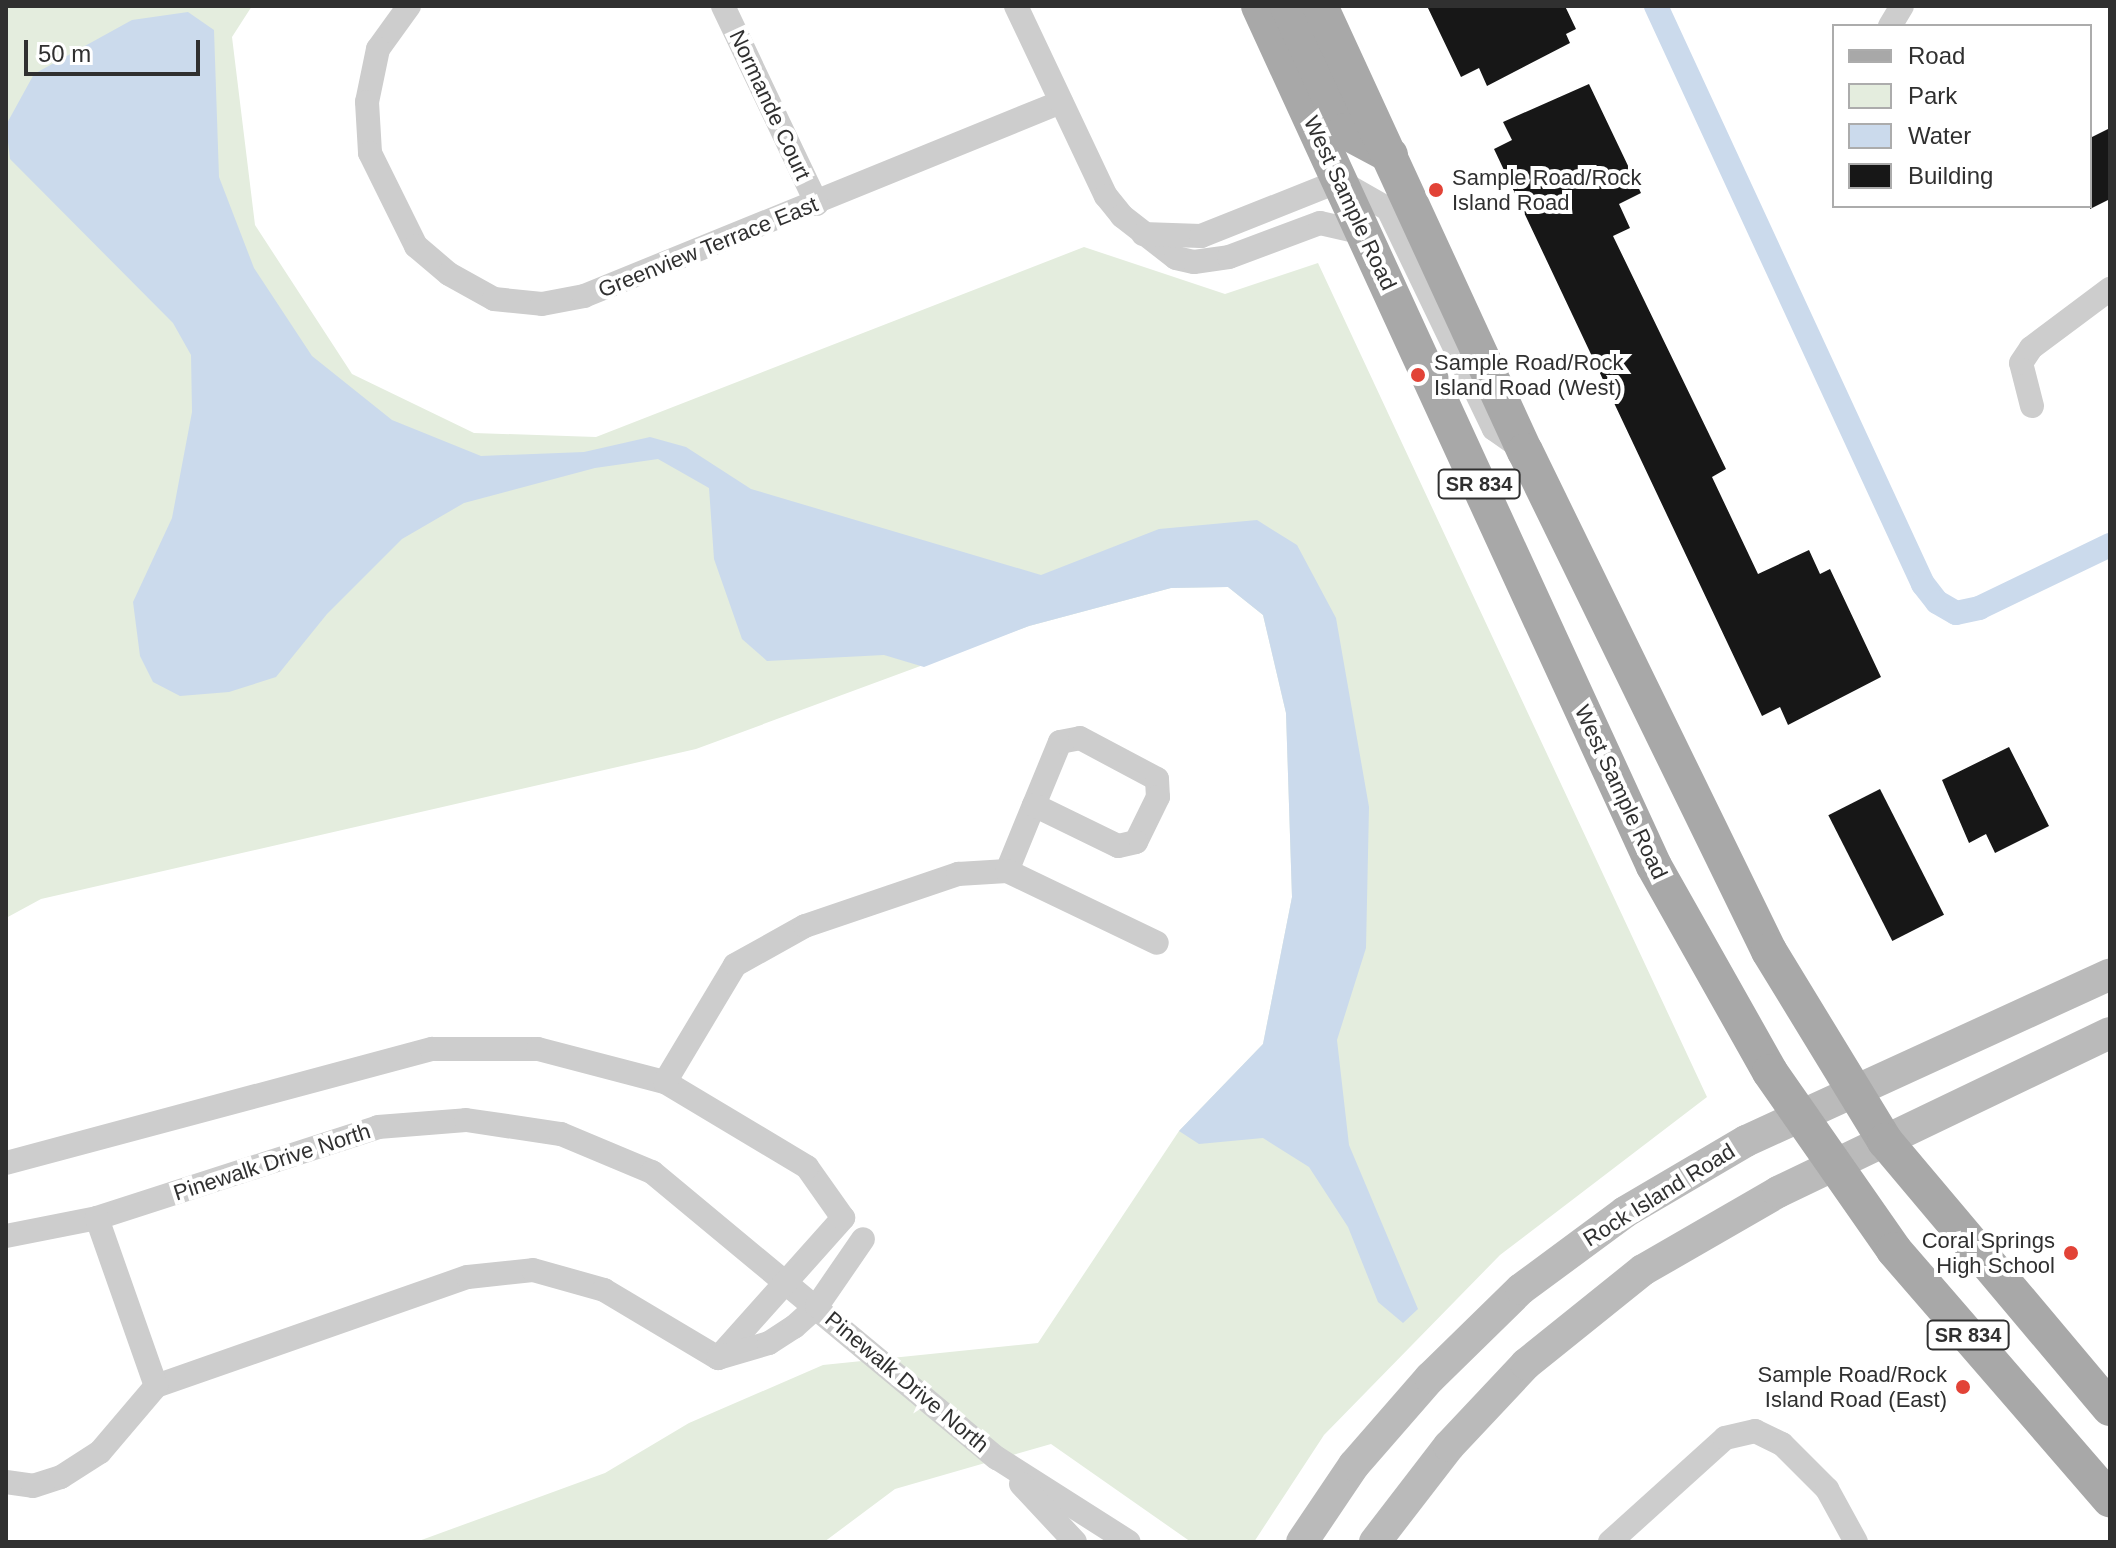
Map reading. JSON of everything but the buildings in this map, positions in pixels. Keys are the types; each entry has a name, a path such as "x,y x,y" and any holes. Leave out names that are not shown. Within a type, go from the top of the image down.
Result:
{"main road":[{"name":"West Sample Road","path":"1259,6 1654,866 1770,1072 1894,1250 2110,1499"},
{"path":"1288,6 1345,131 1390,155"},
{"name":"SR 834","path":"1320,6 1525,451 1755,923 1885,1141 2110,1408"},
{"name":"Rock Island Road","path":"1302,1542 1400,1409 1521,1289 1625,1212 1746,1141 2110,974"},
{"path":"1375,1542 1473,1419 1589,1309 1714,1226 2110,1033"}],"street":[{"name":"Greenview Terrace East","path":"409,6 378,49 367,102 370,153 385,192 416,246 449,274 494,299 542,304 584,296 817,204 1061,102"},
{"name":"Normande Court","path":"723,6 817,204"},
{"path":"1016,6 1106,196 1143,234 1176,258 1194,262 1229,257 1320,223 1364,233"},
{"path":"1891,24 1902,6"},
{"path":"1143,234 1201,236 1339,181 1388,209 1494,429 1525,451"},
{"path":"2032,406 2021,363 2031,348 2110,289"},
{"path":"1007,871 1034,805 1060,742 1080,738 1157,779 1158,797 1136,842 1118,846 1034,805"},
{"path":"665,1082 735,965 784,933 958,874 1007,871 1157,943"},
{"path":"6,1163 432,1049 538,1049 665,1082 807,1167 843,1218 718,1358 604,1290 533,1270 468,1277 156,1386 100,1452 61,1477 33,1486 6,1482"},
{"name":"Pinewalk Drive North","path":"6,1236 97,1218 378,1127 466,1120 561,1134 652,1172 997,1458 1075,1542"},
{"path":"97,1218 156,1386"},
{"name":"Pinewalk Drive North","path":"718,1358 769,1343 817,1306 863,1239"},
{"path":"1610,1542 1725,1438 1755,1431 1782,1444 1827,1489 1856,1542"},
{"name":"Pinewalk Drive North","path":"997,1458 1129,1542"}],"green space":[{"path":"6,6 252,6 232,37 255,225 352,374 474,433 596,437 1084,247 1225,294 1318,263 1707,1097 1500,1255 1324,1435 1254,1542 1191,1542 1051,1444 895,1489 824,1542 416,1542 605,1473 689,1423 823,1365 1038,1343 1179,1131 1263,1044 1292,897 1286,713 1263,615 1228,587 1171,588 1029,626 696,749 41,899 6,918"}],"water":[{"path":"188,12 214,30 219,177 254,268 312,356 392,420 481,456 584,452 650,437 686,447 751,489 1041,575 1159,529 1257,520 1297,545 1336,618 1369,807 1366,948 1337,1040 1349,1145 1418,1309 1403,1323 1378,1302 1348,1227 1309,1167 1263,1138 1199,1144 1179,1131 1263,1044 1292,897 1286,713 1263,615 1228,587 1171,588 1029,626 924,667 884,655 767,661 742,639 714,559 709,488 658,459 595,468 464,503 402,539 327,614 276,677 229,692 180,696 153,682 140,656 133,602 172,518 192,412 191,355 173,323 10,159 6,125 34,74 132,20"}],"waterway":[{"path":"1656,6 1923,584 1937,602 1956,613 1979,608 2110,545"}],"place":[{"name":"Sample Road/Rock Island Road","path":"1436,190"},
{"name":"Sample Road/Rock Island Road (West)","path":"1418,375"},
{"name":"Coral Springs High School","path":"2071,1253"},
{"name":"Sample Road/Rock Island Road (East)","path":"1963,1387"}]}
